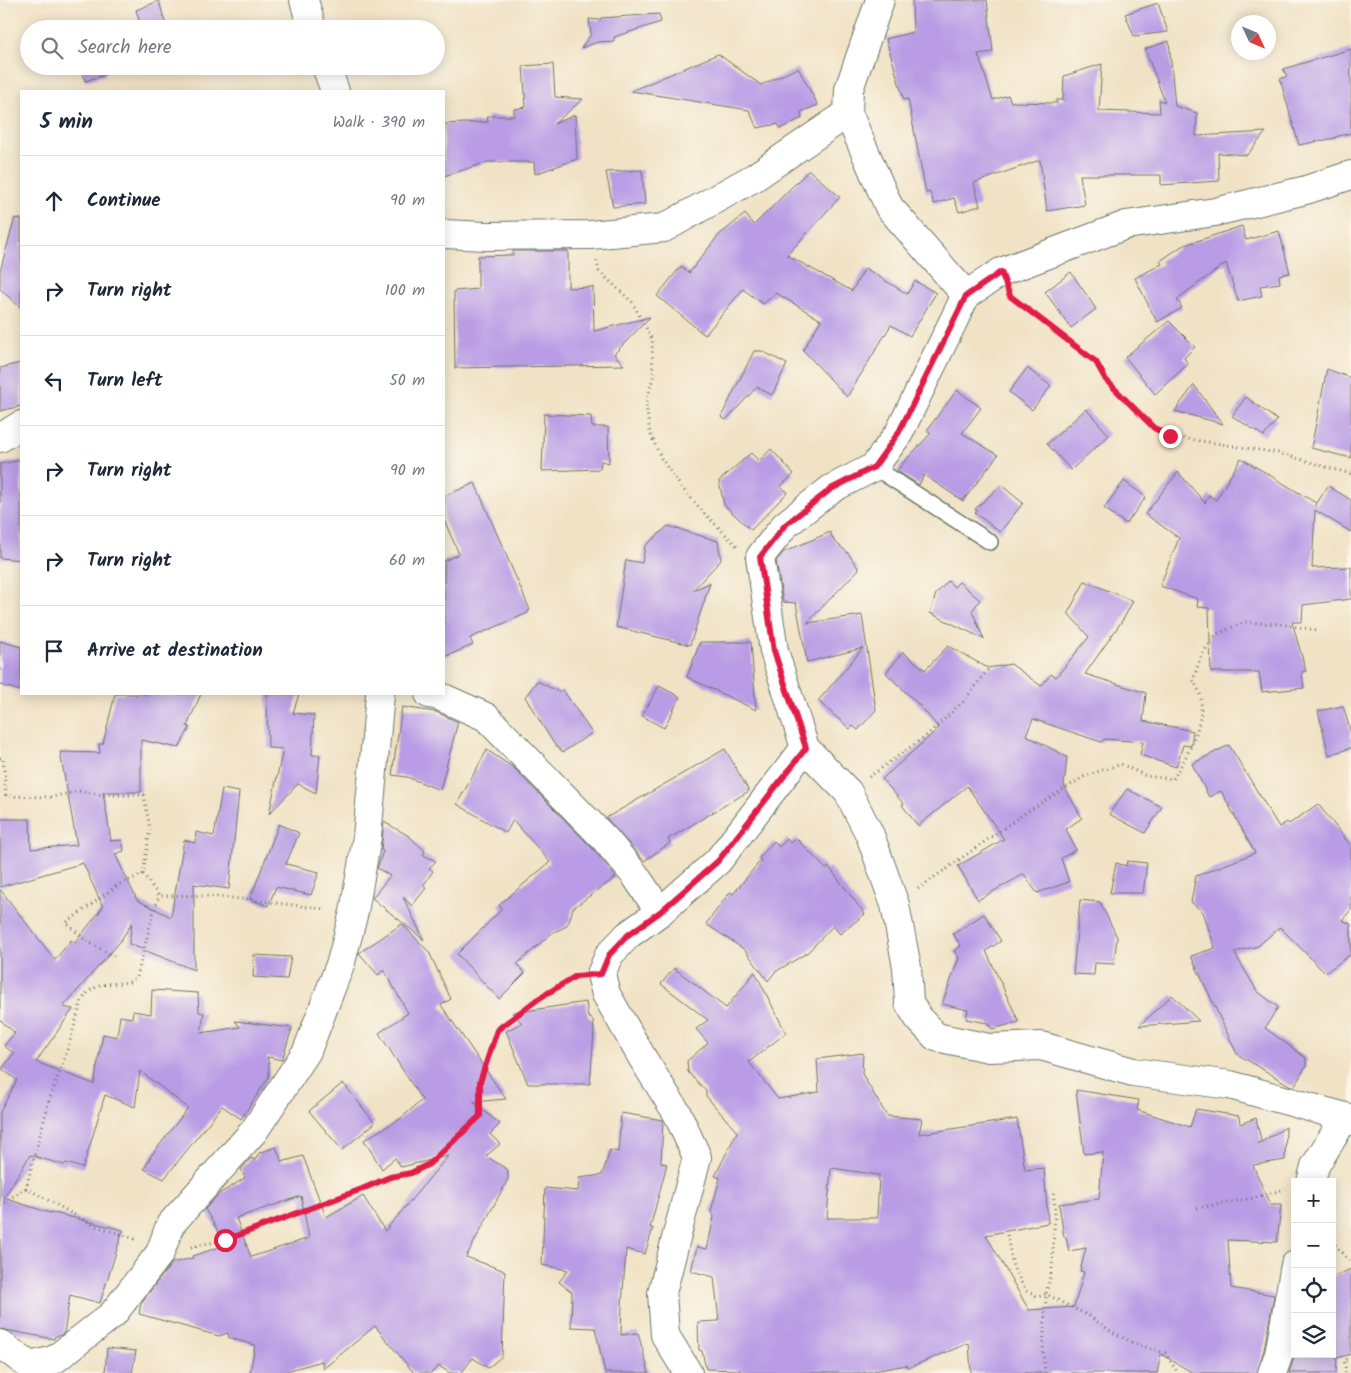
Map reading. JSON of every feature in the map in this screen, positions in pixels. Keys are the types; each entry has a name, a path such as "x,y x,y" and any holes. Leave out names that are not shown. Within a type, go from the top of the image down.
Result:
{"street":[{"path":"304,0 310,20"},
{"path":"880,0 849,89 848,113 890,207 966,296"},
{"path":"329,75 335,90"},
{"path":"445,234 486,236 590,235 664,228 755,177 848,113"},
{"path":"1313,1178 1315,1166 1348,1119 1230,1085 1133,1072 1041,1046 989,1048 936,1037 919,1019 910,1003 907,967 895,905 870,835 848,792 806,748 774,651 760,557 785,525 831,489 874,467 899,432 966,296 1001,272 1126,225 1215,212 1306,190 1351,175"},
{"path":"0,438 20,426"},
{"path":"0,1344 29,1370 54,1360 114,1314 160,1253 170,1225 254,1131 307,1050 341,962 354,912 367,837 380,695"},
{"path":"434,695 486,717 605,838 635,875 660,912"},
{"path":"688,1373 665,1335 662,1293 697,1157 677,1113 643,1059 606,994 601,974 609,955 628,935 660,912 718,861 806,748"},
{"path":"1272,1373 1278,1354 1294,1268"}],"lane":[{"path":"874,467 990,542"}],"path":[{"path":"590,235 600,271 632,302 652,339 653,377 646,405 650,432 661,458 681,487 734,545 760,557"},
{"path":"1001,272 1010,296 1096,362 1106,380 1154,428 1170,436 1278,453 1351,474"},
{"path":"895,905 1025,813 1085,776 1121,764 1146,776 1173,779 1183,763 1199,722 1201,697 1193,680 1202,654 1217,634 1245,622 1280,624 1316,630"},
{"path":"848,792 926,736 964,701 990,667"},
{"path":"0,758 3,758 6,796 52,797 79,791 103,795 144,795 150,829 143,874 159,896"},
{"path":"114,956 88,942 66,923 118,885 143,874"},
{"path":"159,896 187,895 232,898 354,912"},
{"path":"0,1205 26,1188 49,1101 67,1052 82,1000 89,991 100,986 130,982 137,976 159,896"},
{"path":"26,1188 93,1224 124,1237 146,1242 160,1253 225,1240 390,1177 411,1173 429,1164 480,1116 480,1082 497,1030 538,999 576,976 601,974"},
{"path":"1197,1208 1254,1198 1285,1189"},
{"path":"1044,1373 1043,1352 1046,1294 1052,1270 1055,1210 1053,1190"},
{"path":"1007,1236 1013,1267 1026,1291 1038,1298 1046,1294"},
{"path":"1336,1245 1350,1261"},
{"path":"1046,1294 1089,1316 1132,1343 1165,1353 1178,1373"},
{"path":"1346,1373 1344,1360 1351,1358"}],"building":[{"path":"912,0 987,0 993,52 978,54 993,100 1008,95 1011,102 1057,103 1056,100 1063,100 1064,76 1102,64 1099,111 1160,113 1159,100 1165,102 1145,49 1169,41 1175,106 1197,113 1196,136 1266,132 1247,155 1218,153 1219,181 1161,185 1161,175 1080,175 1085,205 1047,211 1040,160 974,183 980,206 959,212 954,198 934,204 930,192 926,193 908,99 904,100 886,39 913,32"},
{"path":"159,1 164,20 139,20 136,10"},
{"path":"1158,3 1168,32 1134,36 1125,14"},
{"path":"659,14 661,22 614,37 614,41 598,42 581,48 591,34 589,19 600,20 601,18"},
{"path":"1351,49 1351,133 1299,145 1280,79 1287,76 1283,69"},
{"path":"718,54 761,85 798,68 818,105 801,112 802,118 780,129 778,124 757,128 749,110 631,91"},
{"path":"553,64 555,97 583,99 554,124 575,115 577,159 535,174 534,162 488,162 445,176 445,124 488,122 487,116 514,116 514,109 526,107 523,66"},
{"path":"83,75 105,75 85,81"},
{"path":"642,170 645,204 613,207 606,172"},
{"path":"809,170 840,197 787,255 852,291 865,268 907,294 915,281 936,293 910,336 891,325 847,397 803,350 821,320 776,293 763,304 743,289 705,335 657,296 681,266 689,273 718,236 745,214 754,225"},
{"path":"15,218 20,219 20,307 0,289 0,271"},
{"path":"1242,226 1246,240 1279,231 1290,273 1279,275 1280,283 1260,286 1262,296 1238,301 1226,263 1177,299 1182,308 1157,322 1135,278 1162,264 1160,261 1182,246"},
{"path":"513,251 568,251 568,288 593,287 594,331 650,317 614,354 624,365 455,368 454,291 478,289 478,256 513,255"},
{"path":"1071,272 1096,309 1071,328 1045,292"},
{"path":"1169,321 1195,347 1184,358 1188,364 1155,394 1125,357"},
{"path":"754,351 762,351 787,364 772,395 757,387 726,420 721,417"},
{"path":"20,363 20,406 0,411 0,368"},
{"path":"1027,368 1051,386 1032,410 1009,392"},
{"path":"1327,369 1351,378 1351,458 1311,448"},
{"path":"1194,385 1223,424 1175,411"},
{"path":"957,390 981,408 962,433 998,455 963,501 924,475 919,485 897,471 931,433 927,430"},
{"path":"1246,397 1277,420 1264,436 1232,416"},
{"path":"1086,409 1109,435 1071,470 1047,444"},
{"path":"544,414 591,416 592,427 608,427 609,463 601,461 600,469 542,471"},
{"path":"771,449 794,474 780,487 788,492 751,530 724,505 719,481 751,453 759,461"},
{"path":"1241,458 1316,503 1315,506 1328,486 1351,500 1351,532 1315,510 1312,568 1351,567 1351,599 1303,605 1302,622 1292,622 1306,671 1302,672 1304,688 1262,692 1259,672 1211,672 1209,608 1197,607 1198,599 1160,586 1179,538 1145,514 1178,472 1205,503 1209,495 1216,500"},
{"path":"20,460 20,560 0,558 0,464"},
{"path":"1124,481 1146,497 1126,524 1104,508"},
{"path":"475,483 530,610 528,613 470,638 473,645 445,657 445,561 459,554 445,522 445,496"},
{"path":"1001,485 1023,503 1000,532 975,513 977,510 975,509"},
{"path":"668,526 718,541 721,560 693,590 710,583 690,645 616,627 626,560 642,563 645,546"},
{"path":"830,532 834,541 847,552 859,569 807,623 862,615 876,710 858,730 853,726 850,729 818,701 863,648 807,662 796,603 783,602 776,561 784,552"},
{"path":"948,581 954,587 959,582 980,600 972,611 984,639 930,613 936,594"},
{"path":"1085,581 1133,601 1124,618 1085,674 1146,693 1143,721 1193,731 1191,746 1183,745 1176,767 1140,755 1143,742 1105,739 1101,742 1033,719 1026,735 1067,757 1064,786 1082,818 1066,829 1076,850 1061,858 1069,882 1037,893 1024,874 978,900 958,866 1004,839 967,786 918,826 902,805 904,804 882,779 939,728 922,708 886,673 903,652 925,670 948,646 988,668 1011,664 1041,686 1051,674 1056,677 1089,637 1068,613"},
{"path":"0,641 20,647 20,691 0,685"},
{"path":"700,642 751,642 756,710 687,677"},
{"path":"537,681 559,692 563,690 592,733 563,752 554,744 525,697"},
{"path":"659,686 680,697 664,728 642,716"},
{"path":"115,695 201,695 187,726 190,727 179,748 141,740 141,792 103,792 111,841 122,840 124,851 115,854 137,900 171,917 184,840 195,843 196,832 214,836 222,789 239,792 229,889 194,884 194,970 129,944 132,923 119,943 63,1007 73,1009 36,1062 94,1084 103,1034 117,1037 120,1016 132,1018 133,1011 151,1014 152,990 198,993 199,1012 204,1013 201,1033 240,1027 235,1021 292,1028 282,1060 267,1057 269,1077 241,1119 222,1106 164,1179 144,1169 151,1156 188,1108 140,1071 135,1107 105,1095 83,1168 66,1163 64,1165 30,1155 4,1198 50,1213 123,1230 100,1303 70,1295 64,1333 55,1336 54,1339 0,1329 0,1112 17,1080 2,1069 14,1053 4,1046 15,1033 0,1020 0,889 55,960 71,940 75,943 103,907 83,863 0,887 0,819 30,819 31,849 77,845 60,752 100,753 99,744 103,744"},
{"path":"267,695 299,695 293,713 314,715 312,755 320,755 316,793 298,784 269,814 283,749 268,748"},
{"path":"1343,706 1351,733 1351,748 1329,755 1318,711"},
{"path":"402,707 436,712 458,722 440,790 407,777 392,775"},
{"path":"1229,745 1279,827 1287,822 1289,824 1318,804 1351,846 1351,910 1342,920 1351,924 1351,954 1325,973 1280,927 1258,946 1234,952 1257,991 1278,1007 1265,1028 1306,1058 1306,1066 1294,1087 1237,1054 1191,956 1215,948 1203,912 1191,902 1196,876 1255,853 1221,791 1209,797 1192,764"},
{"path":"725,749 749,791 668,839 670,843 644,861 606,818"},
{"path":"487,750 514,768 593,849 616,877 573,908 569,922 565,927 552,933 517,964 525,973 499,999 457,954 502,909 499,905 550,862 513,820 506,833 457,804"},
{"path":"1127,789 1162,807 1145,833 1109,814"},
{"path":"384,822 409,836 425,851 423,855 436,861 429,868 433,871 423,886 426,888 412,906 403,897 424,940 372,898 390,876 377,868 383,851 381,850"},
{"path":"279,824 299,833 286,864 319,872 311,895 276,887 268,906 250,899"},
{"path":"796,838 826,869 829,867 865,914 840,934 833,926 807,953 775,972 768,981 745,950 706,924 730,892 733,894 761,860 759,858 774,841 779,847 787,839 790,843"},
{"path":"1127,861 1147,863 1143,893 1110,893 1116,863 1126,866"},
{"path":"1080,900 1100,902 1117,937 1114,964 1095,963 1094,975 1073,974"},
{"path":"984,914 1001,941 986,951 1019,1022 992,1029 988,1023 966,1019 968,1010 942,1004 959,958 954,951 961,946 953,934"},
{"path":"402,924 429,952 451,999 441,1005 506,1099 473,1102 500,1124 490,1134 500,1144 486,1156 508,1170 508,1179 466,1257 505,1271 502,1356 488,1368 473,1358 461,1373 450,1373 439,1366 431,1373 414,1373 375,1326 323,1369 322,1361 279,1373 250,1373 255,1345 229,1338 228,1333 219,1336 139,1314 141,1303 172,1263 193,1258 192,1256 226,1245 205,1209 219,1194 245,1178 241,1169 251,1158 255,1160 259,1153 276,1147 282,1162 303,1156 326,1217 363,1196 385,1231 448,1156 401,1167 395,1158 382,1169 364,1140 400,1119 422,1100 379,1033 408,1013 384,970 378,975 359,953","holes":["301,1196 309,1238 251,1257 236,1218"]},
{"path":"254,955 291,957 287,979 253,977"},
{"path":"674,968 726,1008 755,972 786,1033 749,1062 778,1099 819,1092 817,1059 863,1053 862,1074 887,1116 922,1119 919,1134 1017,1119 1025,1170 1044,1168 1048,1223 986,1235 1029,1310 1074,1307 1084,1272 1080,1271 1086,1248 1069,1251 1066,1237 1064,1237 1059,1204 1099,1199 1103,1152 1084,1154 1076,1090 1139,1100 1137,1110 1190,1127 1196,1109 1239,1116 1240,1124 1256,1118 1261,1140 1258,1144 1286,1127 1285,1160 1253,1165 1270,1205 1281,1205 1277,1242 1228,1240 1231,1288 1274,1295 1264,1350 1257,1373 1193,1373 1161,1354 1157,1373 971,1373 969,1343 908,1368 907,1365 862,1373 739,1373 740,1370 706,1369 702,1351 699,1350 698,1322 719,1321 714,1277 691,1271 697,1247 707,1249 714,1217 711,1211 720,1178 715,1176 737,1132 706,1096 706,1091 688,1072 687,1061 708,1043 696,1029 708,1020 661,984","holes":["831,1168 879,1175 877,1218 827,1218"]},
{"path":"1172,995 1199,1021 1139,1026"},
{"path":"586,1002 588,1017 593,1020 594,1032 590,1084 528,1084 506,1031 522,1023 512,1013"},
{"path":"343,1083 375,1123 342,1150 309,1111"},
{"path":"621,1113 663,1120 661,1163 667,1164 650,1228 653,1228 645,1254 626,1249 622,1305 621,1335 638,1333 649,1373 605,1373 595,1328 571,1327 572,1292 559,1282 568,1270 542,1265 545,1188 578,1191 579,1178 602,1175 610,1150 618,1152"},
{"path":"1351,1269 1351,1354 1337,1358 1336,1373 1289,1373 1294,1358 1336,1358 1336,1275"},
{"path":"107,1348 136,1351 132,1373 105,1373"}],"route":[{"path":"225,1240 390,1177 411,1173 429,1164 480,1116 480,1082 497,1030 538,999 576,976 601,974 609,955 628,935 660,912 718,861 806,748 774,651 760,557 785,525 831,489 874,467 899,432 966,296 1001,272 1010,296 1096,362 1106,380 1154,428 1170,436"}]}
